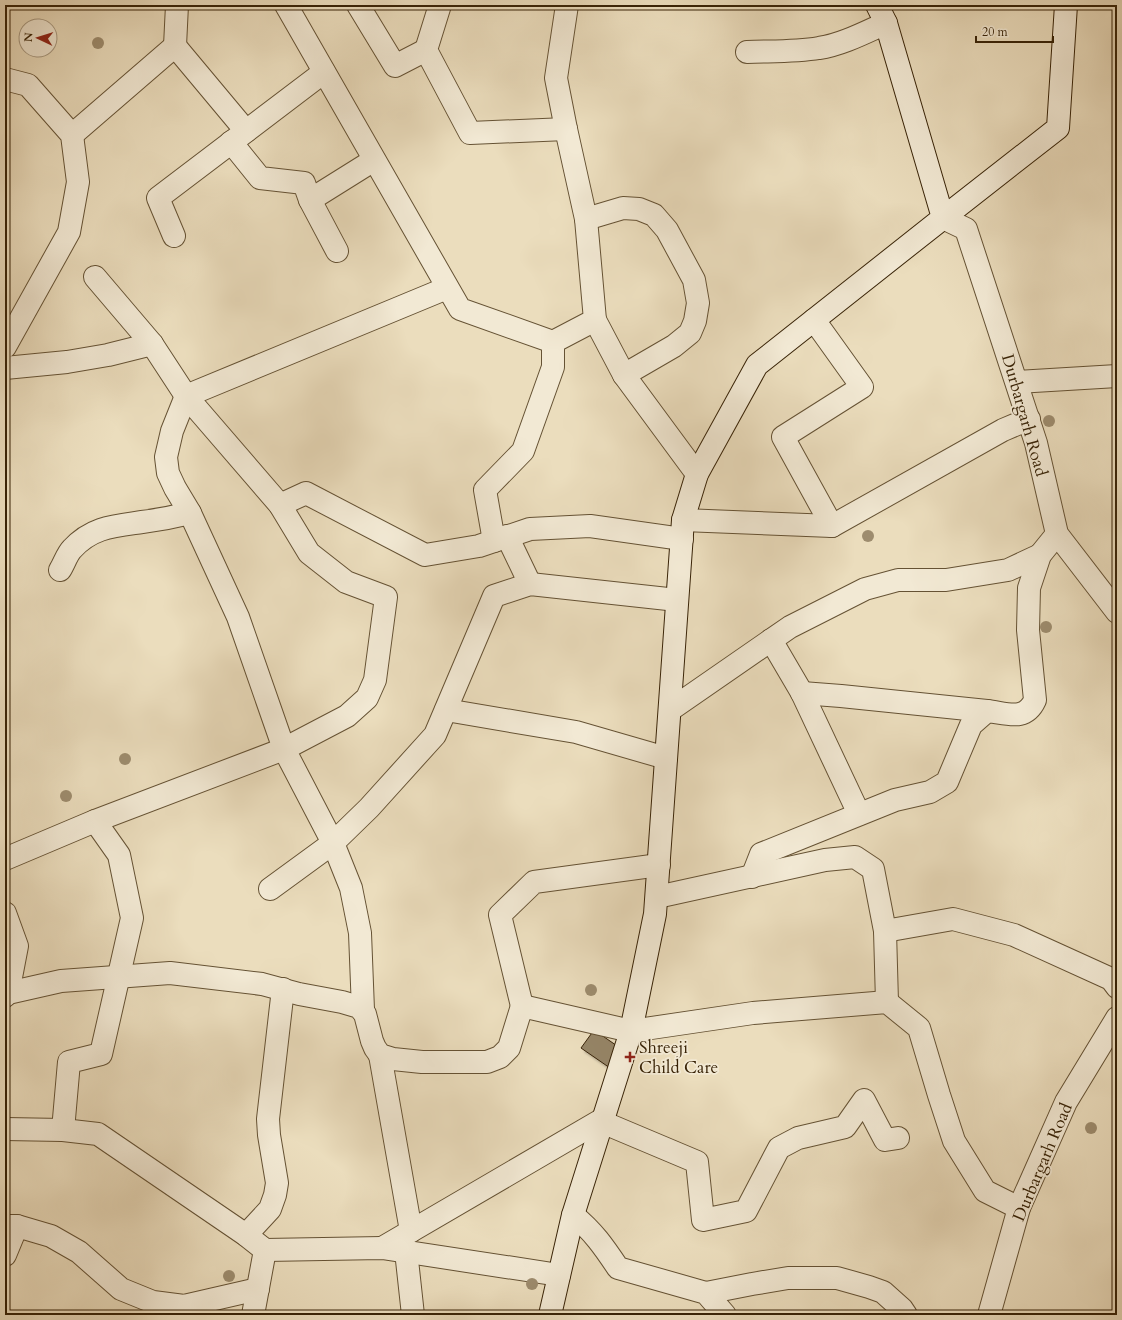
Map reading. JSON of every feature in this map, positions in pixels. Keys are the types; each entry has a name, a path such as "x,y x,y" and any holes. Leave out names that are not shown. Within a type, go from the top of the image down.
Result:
{"street":[{"path":"177,5 175,46 238,137 260,178 304,184 310,200 337,251"},
{"path":"286,5 460,309 553,342 595,320"},
{"path":"358,5 395,66 426,50"},
{"path":"440,5 426,50 470,133 566,129"},
{"path":"567,5 556,78 586,219 595,320 624,375 697,474"},
{"path":"550,1315 573,1215 631,1031 655,914 682,530 697,474 756,365 1058,128 1066,5"},
{"path":"747,52 790,51 820,48 848,39 882,14 943,218"},
{"path":"72,135 175,46"},
{"path":"174,236 158,198 324,72"},
{"path":"5,79 28,85 72,135 78,182 69,232 5,347"},
{"path":"310,200 374,160"},
{"path":"586,219 623,208 638,209 654,215 667,230 694,280 698,303 695,321 690,333 674,346 624,375"},
{"name":"Durbargarh Road","path":"943,218 966,229 1029,419 1057,534 1117,612"},
{"path":"5,859 95,821 284,749 347,716 367,698 375,680 386,597 346,582 309,553 280,505 186,396 152,344 95,277"},
{"path":"447,288 186,396 172,431 166,457 168,473 190,514 238,617 284,749 333,842 351,888 360,933 363,1010 375,1048 380,1054 393,1059 422,1062 487,1062 500,1057 509,1048 522,1006 500,915 534,882 659,865"},
{"path":"814,320 862,387 783,437 832,526"},
{"path":"530,584 500,539 485,490 523,451 553,367 553,342"},
{"path":"5,368 67,362 108,355 152,344"},
{"path":"1017,382 1117,376"},
{"path":"280,505 306,493 425,555 479,546 530,528 590,526 682,530 832,526 1004,430 1029,419"},
{"path":"60,570 71,550 83,539 94,532 108,527 190,514"},
{"path":"802,693 1019,715 1027,712 1032,707 1035,700 1028,630 1029,588 1040,555 1057,534"},
{"path":"670,710 790,627 865,589 898,580 946,580 1008,570 1040,555"},
{"path":"270,889 333,842 369,808 435,734 494,596 530,584 677,600"},
{"path":"772,640 802,693 859,814"},
{"path":"446,710 576,732 666,758"},
{"path":"752,877 761,854 895,800 930,792 947,782 971,725 987,711"},
{"path":"63,1130 69,1062 101,1054 132,918 119,855 95,821"},
{"path":"657,897 825,860 854,857 873,868 885,931 887,1002"},
{"path":"885,931 953,919 1014,935 1111,979 1117,987"},
{"path":"7,922 17,946 6,994 61,981 170,973 262,984 299,994 342,1002 360,1007 363,1010"},
{"path":"246,1235 270,1209 276,1195 277,1183 269,1135 268,1119 283,989"},
{"path":"522,1006 631,1031 753,1013 887,1002 919,1028 954,1141 985,1191 1020,1208"},
{"name":"Durbargarh Road","path":"990,1315 1020,1208 1066,1102 1117,1018"},
{"path":"380,1054 408,1241 413,1315"},
{"path":"603,1121 696,1162 703,1220 746,1212 780,1148 798,1138 844,1127 864,1100 885,1140 898,1138"},
{"path":"5,1129 63,1130 98,1134 246,1235 265,1250 382,1248 408,1241 603,1121"},
{"path":"573,1215 588,1228 618,1268 706,1293 788,1278 837,1278 882,1292 902,1309 906,1315"},
{"path":"5,1255 11,1226 51,1236 79,1252 121,1289 153,1302 184,1306 258,1288"},
{"path":"408,1241 559,1275"},
{"path":"253,1315 265,1250"},
{"path":"706,1293 725,1315"}],"building":[{"path":"594,1030 623,1050 610,1068 581,1048"}],"place":[{"name":"Shreeji Child Care","path":"630,1057"}]}
